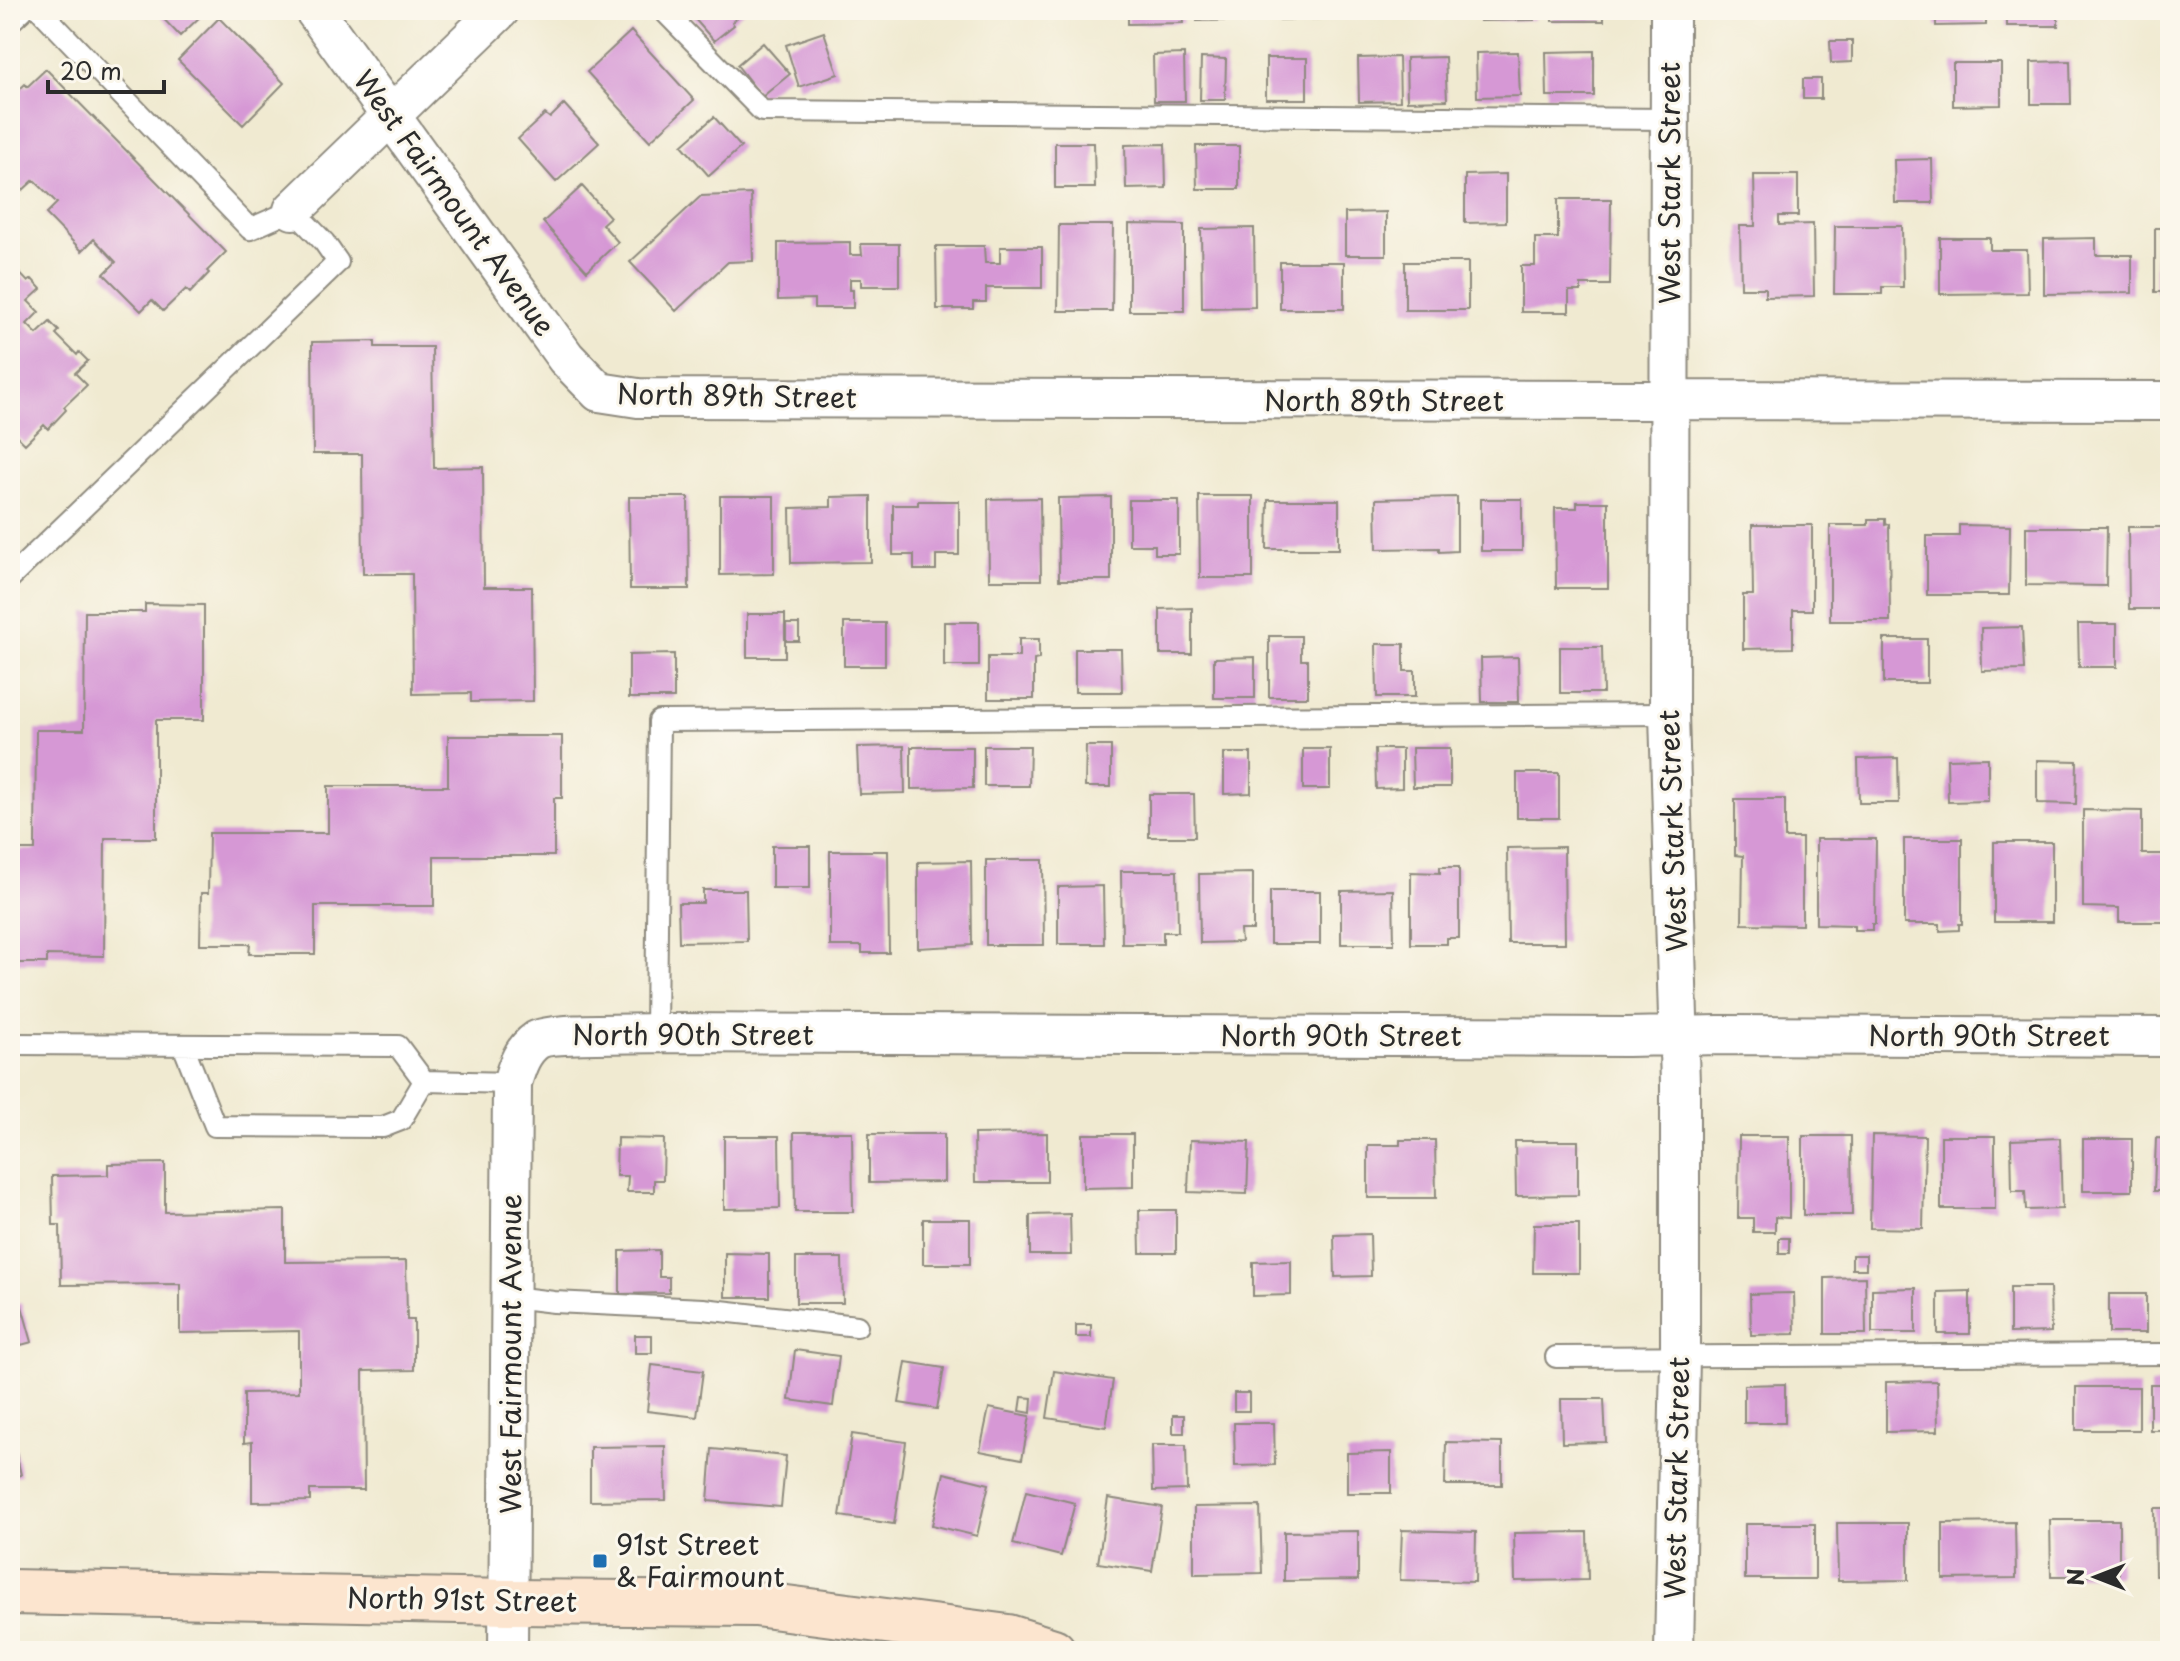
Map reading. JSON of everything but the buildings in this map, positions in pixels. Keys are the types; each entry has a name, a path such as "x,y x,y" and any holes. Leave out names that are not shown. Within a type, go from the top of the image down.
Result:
{"main road":[{"name":"North 91st Street","path":"10,1592 756,1604 1008,1637 1053,1651"}],"street":[{"name":"West Fairmount Avenue","path":"314,10 566,358 599,392"},
{"path":"293,210 500,10"},
{"name":"West Stark Street","path":"1670,10 1669,714 1679,1036 1680,1357 1674,1651"},
{"name":"North 89th Street","path":"599,392 654,399 2170,401"},
{"name":"North 90th Street","path":"516,1071 538,1039 562,1035 656,1033 2170,1037"},
{"name":"West Fairmount Avenue","path":"508,1651 516,1071"}],"lane":[{"path":"10,22 23,10"},
{"path":"10,578 338,262 324,242 293,210 250,229 40,10"},
{"path":"663,10 762,111 1670,119"},
{"path":"656,1033 659,721 1669,714"},
{"path":"10,1044 398,1046 424,1081"},
{"path":"183,1045 215,1126 383,1127 401,1120 424,1081"},
{"path":"424,1081 516,1071"},
{"path":"512,1297 703,1309 857,1326"},
{"path":"1556,1357 2170,1354"}],"place":[{"name":"91st Street & Fairmount","path":"600,1561"}]}
